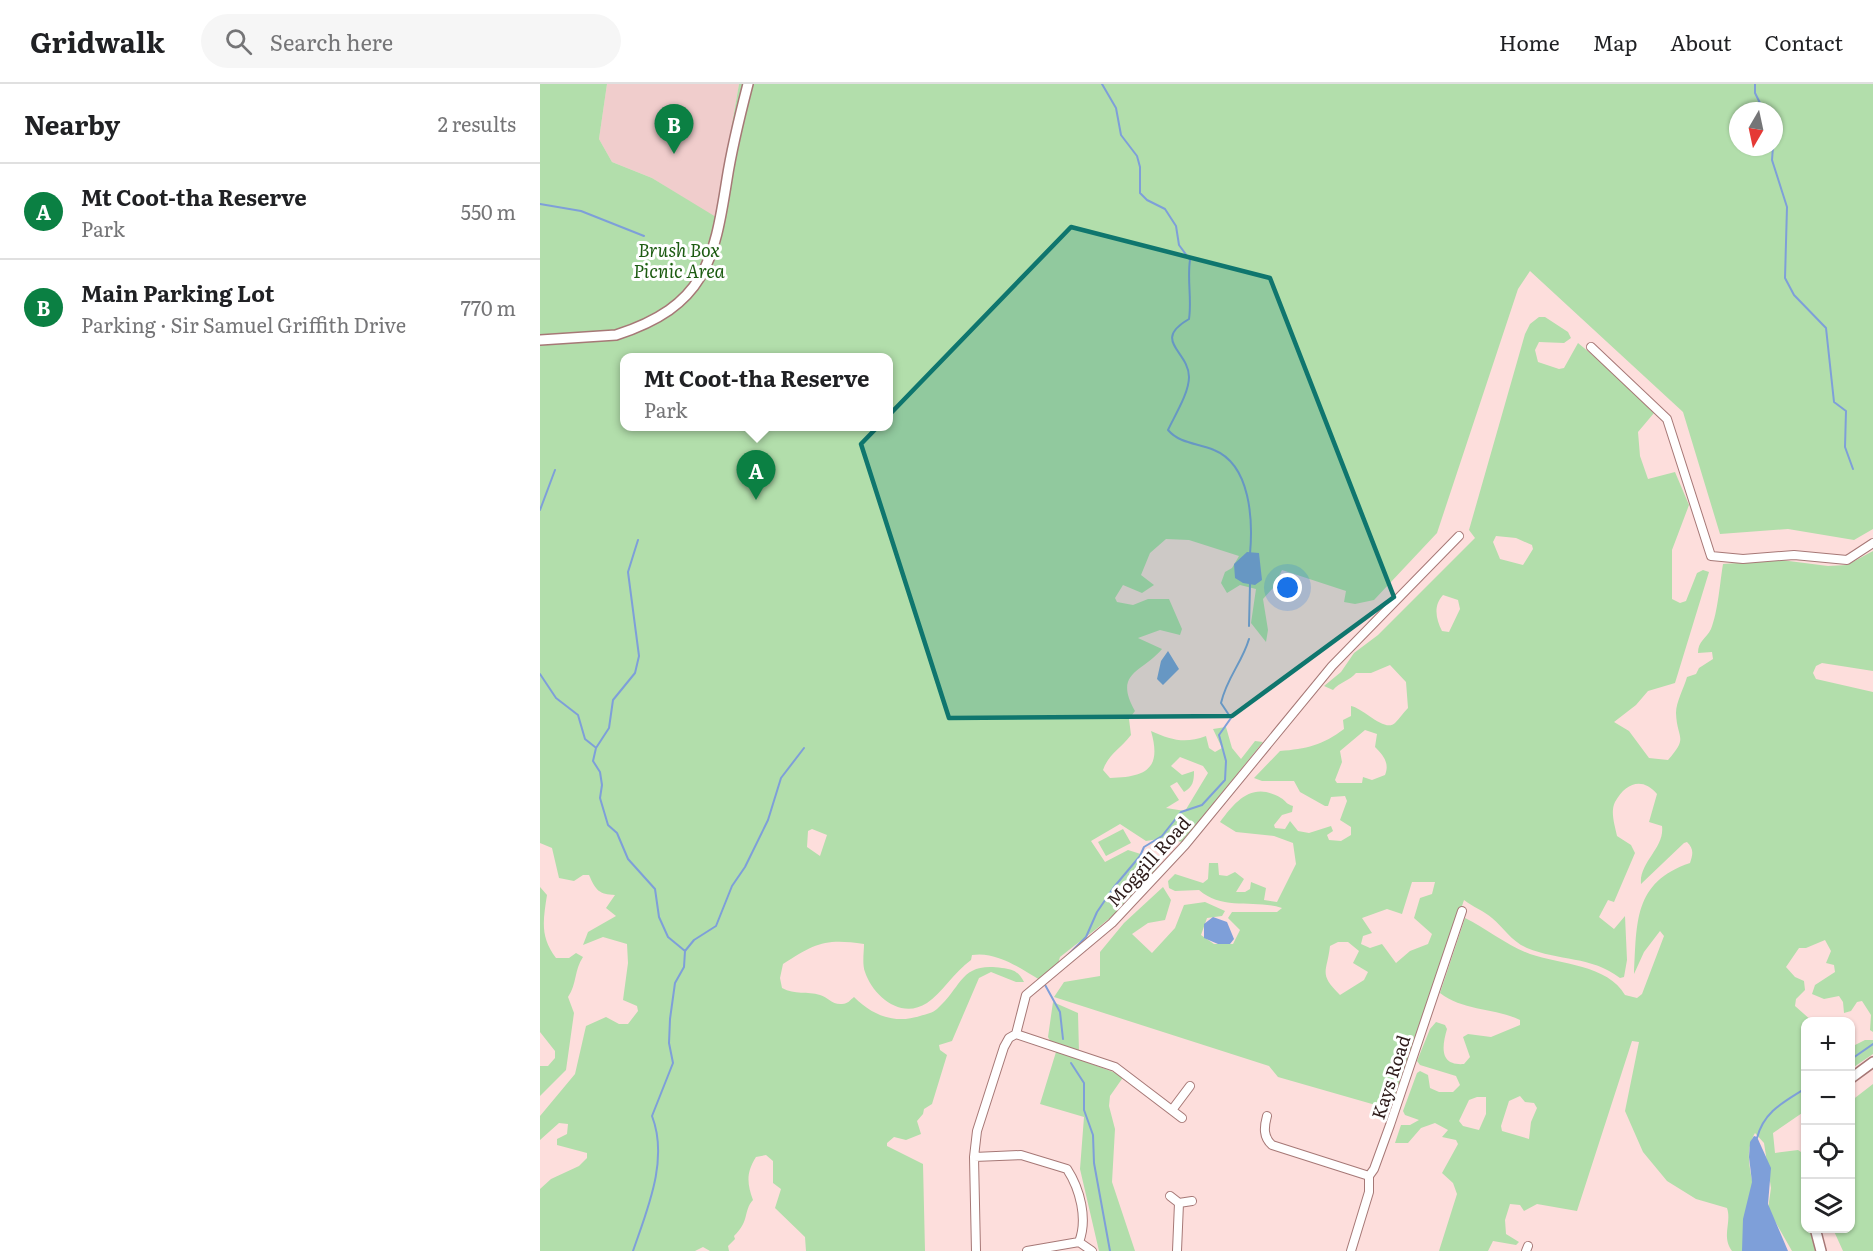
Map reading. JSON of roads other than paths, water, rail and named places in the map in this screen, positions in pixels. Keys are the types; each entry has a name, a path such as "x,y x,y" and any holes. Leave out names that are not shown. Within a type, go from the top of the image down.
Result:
{"main road":[{"path":"540,340 616,335 627,332 669,308 697,284 707,268 716,241 748,84"},
{"path":"1855,1076 1873,1062"},
{"path":"1816,1233 1821,1251"}],"street":[{"path":"1591,347 1667,419 1711,555 1743,559 1794,555 1847,560 1873,543"},
{"name":"Moggill Road","path":"976,1251 974,1157 977,1131 1004,1047 1009,1038 1016,1034 1026,995 1112,923 1185,845 1332,666 1460,536"},
{"name":"Kays Road","path":"1351,1251 1369,1192 1369,1176 1374,1169 1390,1125 1462,911"},
{"path":"1016,1034 1111,1065 1182,1118"},
{"path":"1172,1110 1190,1086"},
{"path":"1267,1116 1265,1131 1267,1141 1272,1145 1369,1176"},
{"path":"974,1157 1021,1155 1067,1168 1073,1178 1084,1223 1078,1242"},
{"path":"1170,1196 1179,1203 1192,1201"},
{"path":"1177,1251 1179,1203"},
{"path":"1026,1248 1078,1242 1092,1251"}],"water":[{"path":"1247,552 1259,553 1262,580 1255,585 1243,583 1235,578 1234,564"},
{"path":"1168,651 1179,669 1163,685 1157,679 1161,661"},
{"path":"1213,917 1227,922 1234,939 1230,944 1218,944 1204,938 1204,924"},
{"path":"1754,1136 1757,1137 1771,1168 1768,1204 1788,1251 1742,1251 1743,1219 1752,1182 1750,1142"}],"waterway":[{"path":"1102,84 1116,108 1121,135 1137,156 1140,167 1140,193 1147,200 1165,209 1176,226 1179,245 1190,260 1189,319 1178,327 1172,340 1184,360 1189,377 1184,397 1168,430 1184,441 1214,450 1226,457 1236,468 1247,495 1250,511 1250,554"},
{"path":"1755,84 1755,93 1760,102"},
{"path":"1772,156 1787,207 1785,278 1794,295 1826,328 1834,402 1846,411 1845,447 1853,469"},
{"path":"540,204 581,211 644,236"},
{"path":"540,510 555,470"},
{"path":"638,540 628,572 639,656 635,673 613,700 609,728 596,748 593,761 600,772 602,785 600,798 608,825 617,833 628,859 655,889 659,917 668,937 685,951"},
{"path":"1249,626 1250,584"},
{"path":"1067,956 1086,937 1097,912 1140,856 1144,847 1162,836 1181,812 1202,805 1225,780 1226,761 1219,735 1231,718 1221,703 1249,639"},
{"path":"540,674 556,698 578,715 585,739 595,747"},
{"path":"633,1251 654,1185 658,1150 657,1133 652,1116 673,1063 669,1043 670,1019 675,983 684,967 685,951 694,940 716,926 732,886 745,867 768,820 781,778 804,748"},
{"path":"1044,983 1060,1012 1063,1039"},
{"path":"1855,1057 1873,1044"},
{"path":"1071,1063 1084,1083 1084,1110 1093,1135 1094,1163 1110,1251"},
{"path":"1757,1138 1770,1114 1801,1091"}],"place":[{"name":"Main Parking Lot","path":"674,154"},
{"name":"Mt Coot-tha Reserve","path":"756,500"}],"park label":[{"name":"Brush Box Picnic Area","path":"679,259"}]}
